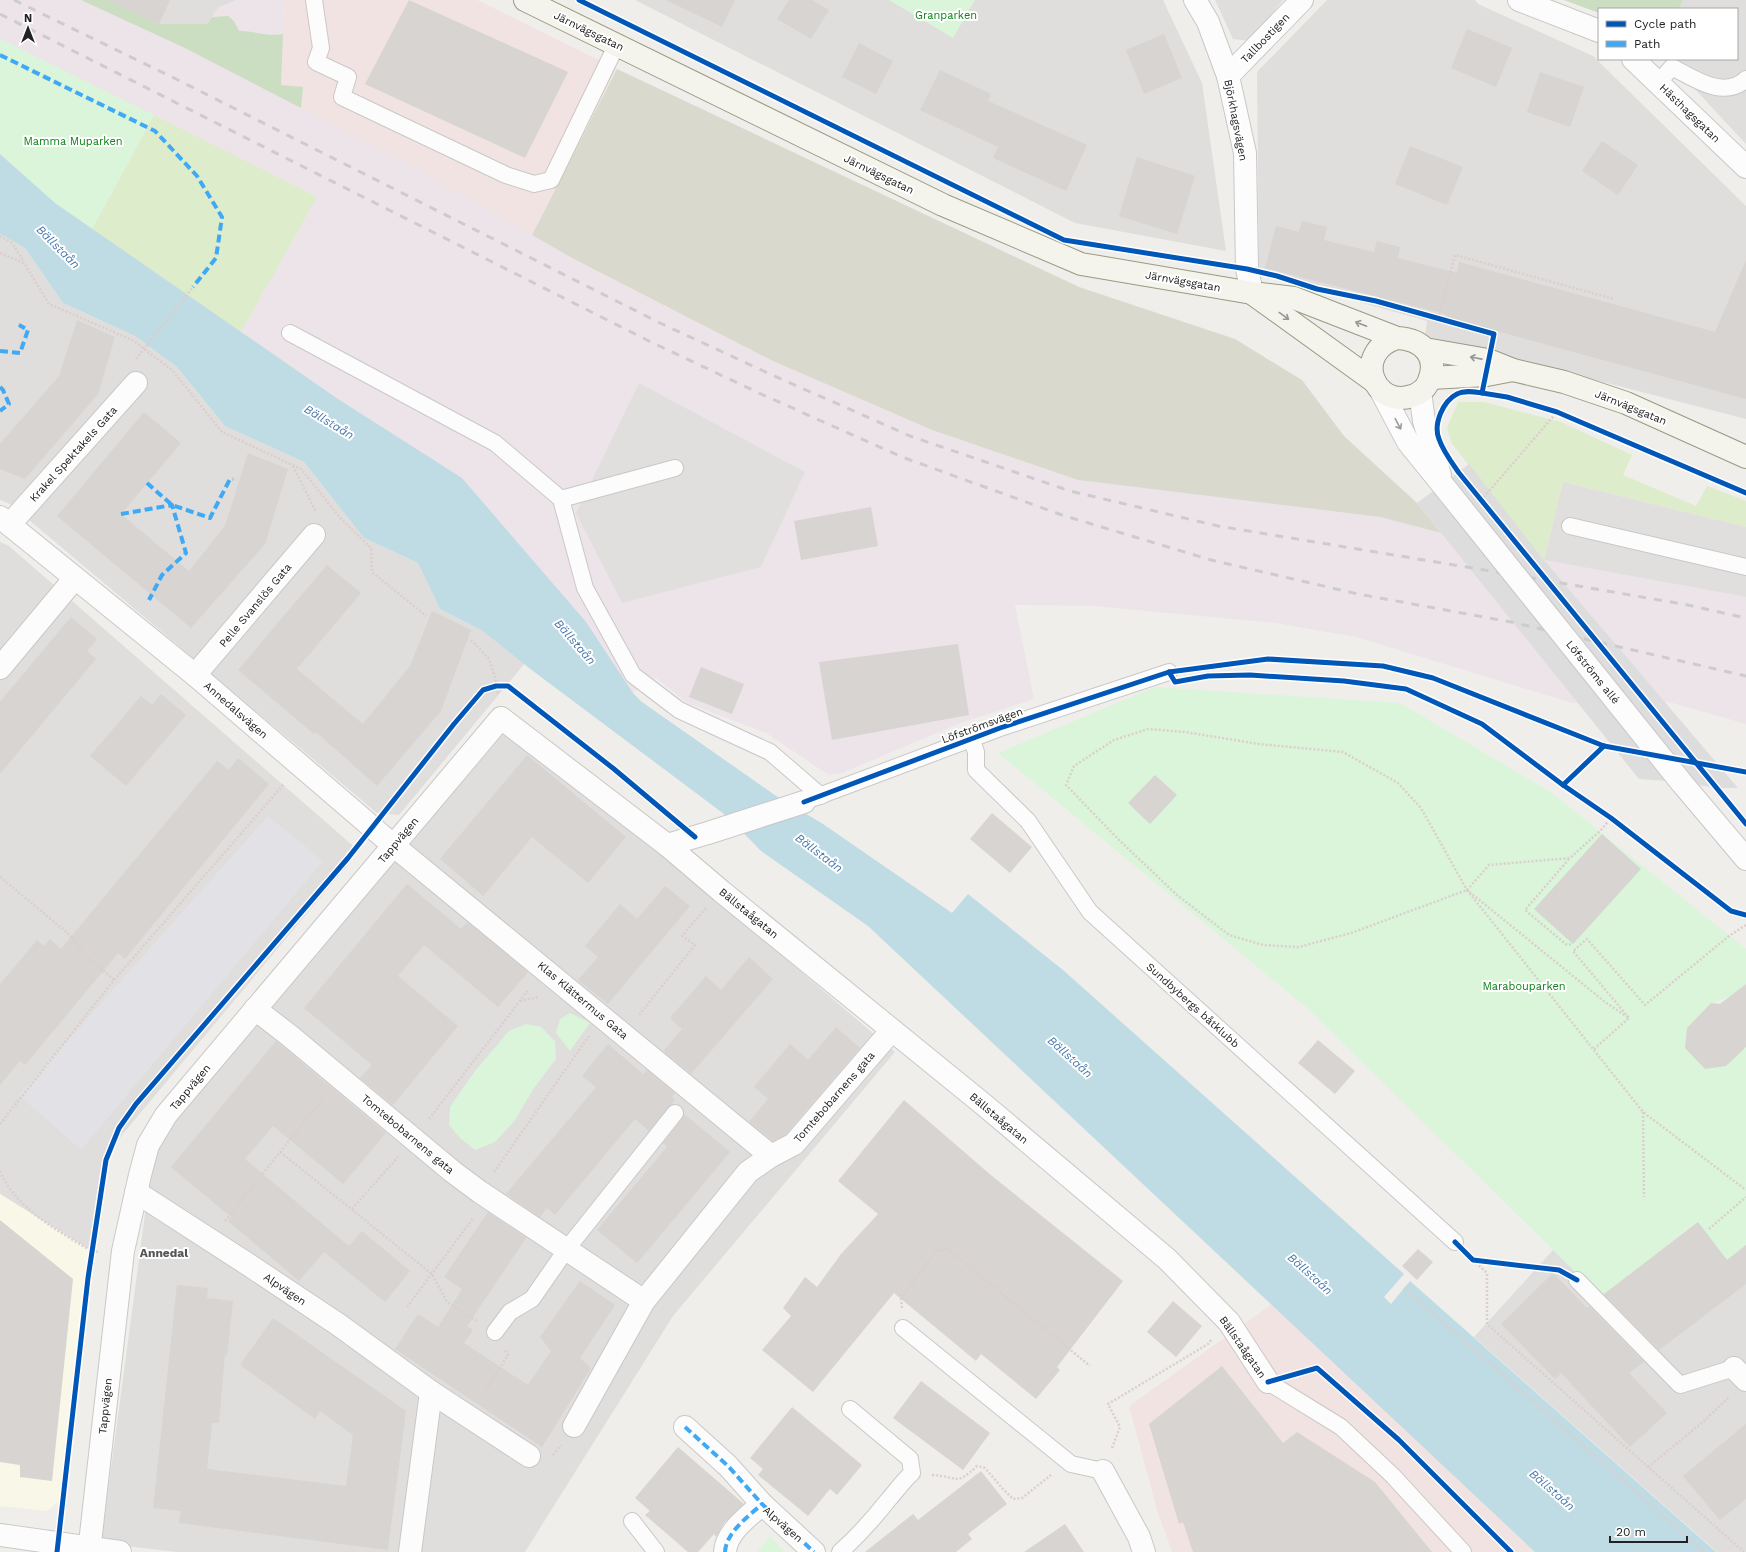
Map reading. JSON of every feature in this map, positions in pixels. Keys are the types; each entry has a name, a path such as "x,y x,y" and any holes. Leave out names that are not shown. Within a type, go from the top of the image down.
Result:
{"street":[{"name":"Järnvägsgatan","path":"525,0 617,44 943,206 1081,264 1252,293 1294,298 1397,338 1408,338 1418,342 1425,349 1488,360 1513,370 1564,382 1626,403 1746,457"},
{"name":"Björkhagsvägen","path":"1195,0 1208,22 1228,76 1245,153 1247,269 1252,293"},
{"name":"Tallbostigen","path":"1228,76 1302,0"},
{"path":"1519,0 1598,31"},
{"name":"Hästhagsgatan","path":"1634,60 1745,164"},
{"name":"Järnvägsgatan","path":"1252,293 1388,395 1397,398 1407,398 1425,385 1513,370"},
{"path":"1377,386 1372,371 1372,363 1375,354 1387,341 1397,338"},
{"path":"1425,349 1430,358 1432,368 1425,385"},
{"name":"Krakel Spektakels Gata","path":"5,521 136,383"},
{"name":"Löfströms allé","path":"1425,385 1424,421 1442,484"},
{"name":"Löfströms allé","path":"1377,386 1408,442 1681,782 1746,859"},
{"name":"Annedalsvägen","path":"5,521 195,675 394,846"},
{"name":"Pelle Svanslös Gata","path":"195,675 316,524"},
{"path":"0,668 75,578"},
{"name":"Bällstaågatan","path":"501,718 667,845 983,1104 1065,1175 1168,1259 1229,1322 1268,1382"},
{"name":"Tappvägen","path":"89,1550 122,1255 148,1145 166,1115 501,718"},
{"name":"Löfströmsvägen","path":"667,845 812,799"},
{"name":"Klas Klättermus Gata","path":"394,846 771,1156"},
{"name":"Tomtebobarnens gata","path":"255,1009 413,1140 484,1195 644,1301"},
{"name":"Tomtebobarnens gata","path":"574,1426 644,1301 748,1172 771,1156 794,1144 892,1030"},
{"name":"Alpvägen","path":"136,1192 339,1325 431,1392 529,1456"},
{"path":"410,1552 431,1392"},
{"path":"685,1427 728,1466 762,1504"},
{"path":"1103,1471 1139,1537 1144,1552"},
{"name":"Alpvägen","path":"725,1552 729,1540 735,1531 762,1504 814,1552"},
{"path":"0,1535 89,1550 120,1552"}],"lane":[{"path":"314,0 321,48 316,62 348,77 342,96 506,175 534,184 551,180 617,44"},
{"path":"1658,83 1672,67 1715,88 1724,88 1736,85 1746,79"},
{"path":"290,333 495,443 561,499 585,588 633,675 679,710 770,752 812,799"},
{"path":"561,499 675,468"},
{"path":"1570,526 1746,567"},
{"name":"Löfströmsvägen","path":"812,799 971,738 1169,672"},
{"name":"Sundbybergs båtklubb","path":"971,738 976,752 976,770 1028,821 1090,912 1455,1242"},
{"path":"495,1332 510,1312 532,1300 566,1250 675,1113"},
{"path":"1577,1280 1680,1385 1738,1380"},
{"path":"903,1328 1071,1464 1103,1471"},
{"name":"Bällstaågatan","path":"1268,1382 1340,1427 1393,1476 1463,1552"},
{"path":"840,1552 855,1539 902,1482 912,1473 910,1459 850,1409"},
{"path":"632,1521 656,1552"}],"path":[{"path":"0,236 12,242 49,304 134,341 173,371 222,432 301,469 341,519 371,548 372,572 426,616"},
{"path":"0,253 24,263"},
{"path":"1438,319 1455,255 1614,298"},
{"path":"144,348 193,287"},
{"path":"1431,317 1445,321"},
{"path":"1551,410 1562,415"},
{"path":"1477,495 1482,500 1508,467 1557,412"},
{"path":"292,465 316,524"},
{"path":"338,522 341,519"},
{"path":"471,640 489,659 495,677"},
{"path":"490,688 502,686"},
{"path":"1570,858 1489,865 1467,890 1351,933 1299,947 1263,945 1230,935 1177,895 1119,840 1066,785 1074,766 1114,740 1148,729 1185,732 1258,744 1343,752 1398,783 1421,808 1467,890 1644,1112 1746,1190"},
{"path":"0,1124 114,980 300,765"},
{"path":"1605,814 1618,823"},
{"path":"1573,944 1567,945 1525,910 1570,858 1600,831 1611,818"},
{"path":"0,877 70,935 84,954 114,980"},
{"path":"1467,890 1605,1002 1629,1018"},
{"path":"624,1034 695,945 682,936 692,924"},
{"path":"1629,1018 1573,952 1587,939 1645,1005 1729,936 1746,925"},
{"path":"352,1210 413,1140 520,1001"},
{"path":"1594,1049 1629,1018"},
{"path":"407,1307 432,1274 583,1044"},
{"path":"210,1240 340,1078"},
{"path":"1644,1112 1644,1197"},
{"path":"280,1152 432,1274 447,1302 495,1332 508,1356 479,1401"},
{"path":"0,1171 5,1184 21,1201 53,1228 92,1251 122,1255"},
{"path":"1709,1229 1746,1197"},
{"path":"1455,1242 1486,1273 1486,1324 1744,1552"},
{"path":"91,1258 93,1243"},
{"path":"901,1298 937,1250 949,1250 1090,1366"},
{"path":"1473,1260 1481,1261"},
{"path":"1404,1288 1704,1552"},
{"path":"1120,1427 1108,1404 1208,1344"},
{"path":"1648,1467 1703,1422 1738,1380"},
{"path":"912,1473 942,1475 955,1480 965,1477 977,1466 985,1468 1013,1499 1022,1498 1045,1479"}],"shaded area":[{"path":"0,0 81,0 155,34 159,24 207,24 218,8 237,0 284,0 281,85 303,87 301,108 397,157 572,258 773,361 932,430 1078,480 1380,517 1544,560 1746,597 1746,724 1669,702 1572,703 1356,637 1275,623 1094,606 1015,605 1034,699 958,724 842,773 829,775 766,733 687,703 656,678 633,693 609,659 338,399 241,332 316,197 0,39"},
{"path":"81,0 237,0 218,8 207,24 159,24 155,34"},
{"path":"284,0 477,0 617,69 532,235 397,157 301,108 281,85"},
{"path":"635,0 1163,0 1202,83 1226,251 1075,223"},
{"path":"1215,0 1283,0 1250,41 1233,39"},
{"path":"1327,0 1475,0 1478,4 1593,56 1746,206 1746,419 1425,336 1427,321 1259,274 1257,72"},
{"path":"1683,0 1746,0 1746,144 1668,60 1738,60 1738,8 1679,8"},
{"path":"617,69 1079,287 1235,339 1302,380 1344,436 1417,503 1441,533 1380,517 1078,480 932,430 773,361 572,258 532,235"},
{"path":"0,234 25,248 63,303 135,336 177,367 225,426 304,462 364,538 418,563 440,609 483,631 525,663 399,815 377,813 10,504 0,500"},
{"path":"639,383 805,472 761,567 622,603 576,513"},
{"path":"1563,482 1746,527 1746,597 1544,560"},
{"path":"0,542 9,546 359,851 112,1147 90,1250 0,1194"},
{"path":"507,730 616,814 895,1052 673,1316 525,1552 176,1552 101,1543 150,1177 156,1146 175,1117"},
{"path":"268,816 323,861 81,1150 19,1095"},
{"path":"0,1194 90,1250 63,1498 47,1511 0,1506"},
{"path":"1698,1222 1727,1260 1746,1245 1746,1552 1717,1552 1474,1337 1553,1250 1601,1297"},
{"path":"1272,1304 1535,1552 1172,1552 1157,1510 1129,1406"}],"green space":[{"path":"81,0 107,0 159,24 207,24 212,17 228,16 234,21 239,31 272,35 283,34 281,85 303,87 301,108 185,48"},
{"name":"Granparken","path":"889,0 975,0 953,38"},
{"path":"1564,0 1683,0 1679,8 1598,8 1598,13"},
{"name":"Mamma Muparken","path":"0,39 154,115 92,229 55,203 0,154"},
{"path":"154,115 317,197 241,332 92,229"},
{"path":"1458,402 1484,402 1561,422 1632,455 1623,475 1696,506 1707,486 1746,501 1746,527 1563,482 1544,560 1452,444 1447,428"},
{"name":"Marabouparken","path":"1155,687 1400,703 1552,793 1746,949 1746,984 1729,997 1711,1003 1687,1028 1685,1048 1705,1069 1746,1047 1746,1245 1727,1260 1697,1222 1601,1297 1306,1007 998,753"},
{"path":"570,1013 590,1023 570,1051 556,1033 560,1019"},
{"path":"526,1024 541,1027 555,1041 556,1059 534,1088 515,1120 495,1142 475,1150 461,1139 449,1125 450,1107 475,1071 509,1031"},
{"path":"770,1536 785,1552 757,1552"}],"water":[{"name":"Bällstaån","path":"0,154 55,203 338,399 462,478 586,622 633,693 642,702 779,798 823,824 952,913 968,894 1063,970 1404,1274 1384,1297 1391,1304 1410,1281 1716,1552 1535,1552 868,926 761,851 728,817 529,668 483,631 440,609 418,563 364,538 304,462 225,426 177,367 135,336 63,303 25,248 0,234"}],"pier":[{"path":"1469,464 1544,560 1738,788 1716,788 1681,782 1639,779 1417,503"}],"building":[{"path":"107,0 170,0 159,24"},
{"path":"409,0 568,72 525,158 365,84"},
{"path":"666,0 735,0 722,27"},
{"path":"789,0 812,0 829,10 811,39 777,19"},
{"path":"1467,29 1512,48 1496,87 1451,68"},
{"path":"1164,34 1182,78 1144,94 1126,50"},
{"path":"859,43 893,61 876,94 842,77"},
{"path":"940,70 991,94 988,101 1087,145 1066,191 993,158 998,147 920,110"},
{"path":"1540,72 1584,87 1570,127 1527,112"},
{"path":"1602,141 1638,165 1618,195 1582,171"},
{"path":"1410,146 1463,167 1447,205 1395,184"},
{"path":"1137,157 1195,176 1177,234 1119,216"},
{"path":"1302,221 1327,227 1324,240 1374,252 1377,241 1400,247 1398,258 1457,273 1459,262 1715,332 1746,260 1746,399 1445,317 1445,314 1265,268 1276,226 1299,232"},
{"path":"77,320 115,337 98,394 25,479 0,469 0,444 59,376"},
{"path":"144,412 181,443 121,514 189,571 225,526 248,453 288,469 265,544 191,628 57,516"},
{"path":"871,507 878,546 801,560 794,521"},
{"path":"327,565 361,593 297,669 363,724 410,666 432,611 471,630 441,711 377,786 316,732 314,734 238,670"},
{"path":"71,617 97,639 87,651 96,659 0,774 0,702"},
{"path":"958,644 969,715 832,740 819,662"},
{"path":"701,667 744,684 732,714 689,697"},
{"path":"161,694 186,715 126,786 90,756 141,696 152,705"},
{"path":"527,755 626,837 588,883 532,837 483,896 440,859"},
{"path":"238,758 269,784 125,959 118,953 25,1065 20,1061 0,1085 0,984 37,940 44,946 50,939 61,949 217,761 229,770"},
{"path":"1155,775 1177,795 1150,824 1128,803"},
{"path":"992,813 1032,847 1010,873 970,839"},
{"path":"1602,834 1641,869 1573,944 1534,909"},
{"path":"407,884 461,929 467,922 528,972 498,1007 424,945 398,976 458,1026 393,1105 360,1078 372,1065 304,1008"},
{"path":"665,886 690,906 608,1004 578,980 598,957 585,946 620,904 637,919"},
{"path":"749,957 773,979 691,1074 663,1051 682,1029 670,1018 706,976 721,990"},
{"path":"1746,984 1746,1047 1726,1066 1705,1069 1685,1048 1687,1028 1711,1003 1720,1004"},
{"path":"836,1027 860,1048 786,1134 773,1141 749,1122 768,1099 754,1087 790,1044 808,1060"},
{"path":"1318,1040 1355,1071 1335,1094 1298,1063"},
{"path":"276,1041 386,1133 343,1184 273,1126 245,1159 349,1246 362,1231 410,1271 385,1302 324,1252 299,1281 228,1221 231,1217 171,1167"},
{"path":"608,1044 643,1074 647,1070 675,1093 672,1097 675,1100 649,1131 635,1119 555,1215 547,1208 540,1217 506,1194 596,1087 582,1076"},
{"path":"904,1100 992,1176 1123,1281 1057,1367 1060,1370 1036,1399 981,1354 976,1361 894,1293 813,1392 762,1350 791,1316 783,1308 805,1277 817,1287 841,1254 878,1214 838,1181"},
{"path":"684,1114 730,1152 637,1263 597,1230 667,1147 663,1143 682,1119"},
{"path":"488,1212 526,1238 467,1326 473,1330 464,1343 528,1385 551,1351 540,1337 580,1281 615,1305 580,1358 591,1368 542,1447 395,1349 418,1314 438,1327 462,1289 444,1277"},
{"path":"0,1220 73,1279 52,1481 20,1477 20,1465 0,1462"},
{"path":"1698,1222 1727,1260 1746,1245 1746,1284 1659,1350 1604,1294"},
{"path":"1418,1249 1433,1262 1417,1280 1402,1266"},
{"path":"1553,1273 1587,1308 1589,1306 1644,1362 1629,1373 1667,1413 1630,1447 1561,1373 1555,1379 1501,1324"},
{"path":"177,1285 208,1288 207,1298 233,1301 227,1356 225,1354 219,1423 212,1423 207,1469 346,1486 353,1435 320,1411 315,1419 240,1365 273,1318 406,1411 388,1550 179,1523 181,1511 153,1508"},
{"path":"1173,1301 1202,1326 1176,1357 1147,1332"},
{"path":"1222,1366 1283,1443 1297,1432 1375,1482 1432,1552 1193,1552 1183,1522 1179,1524 1149,1424"},
{"path":"921,1381 990,1433 963,1470 893,1418"},
{"path":"792,1407 862,1465 837,1495 830,1489 808,1516 758,1475 763,1469 750,1458"},
{"path":"1746,1424 1746,1499 1720,1520 1683,1476"},
{"path":"678,1447 744,1504 724,1523 716,1537 714,1534 698,1552 688,1552 645,1515 650,1511 635,1498"},
{"path":"981,1471 1007,1504 968,1534 972,1539 956,1552 865,1552 913,1514 918,1520"},
{"path":"1065,1524 1084,1552 1024,1552"}],"railway":[{"path":"14,0 178,80 660,323 910,436 1070,491 1218,526 1688,605 1746,618"},
{"path":"0,14 651,342 761,394 902,457 1062,515 1211,560 1358,594 1511,622 1746,676"}],"marked path":[{"path":"0,55 155,131 197,176 222,217 216,258 193,287"},
{"path":"0,351 20,353 28,330 19,325"},
{"path":"0,387 3,390 9,404 0,411"},
{"path":"147,483 172,505 210,518 230,479 233,479"},
{"path":"121,514 172,505 186,553 162,575 149,600"},
{"path":"685,1427 728,1466 762,1504"},
{"path":"725,1552 726,1545 734,1531 762,1504 814,1552"}],"cycle path":[{"path":"579,0 1064,240 1247,269 1277,276 1317,289 1376,301 1494,334 1482,393 1466,392 1457,394 1447,402 1440,414 1437,433 1443,448 1459,473 1746,824"},
{"path":"1482,393 1507,397 1557,412 1746,493"},
{"path":"804,802 1000,728 1169,672 1268,659 1383,666 1433,678 1604,746 1746,772"},
{"path":"1169,672 1175,682 1208,676 1250,675 1344,681 1406,689 1482,724 1563,785 1611,818 1731,911 1746,915"},
{"path":"57,1552 88,1278 106,1160 119,1128 136,1104 348,858 454,724 483,690 496,686 508,686 614,769 695,837"},
{"path":"1563,785 1604,746"},
{"path":"1455,1242 1473,1260 1559,1270 1577,1280"},
{"path":"1268,1382 1317,1368 1399,1440 1511,1552"}],"district":[{"name":"Annedal","path":"164,1253"}]}
